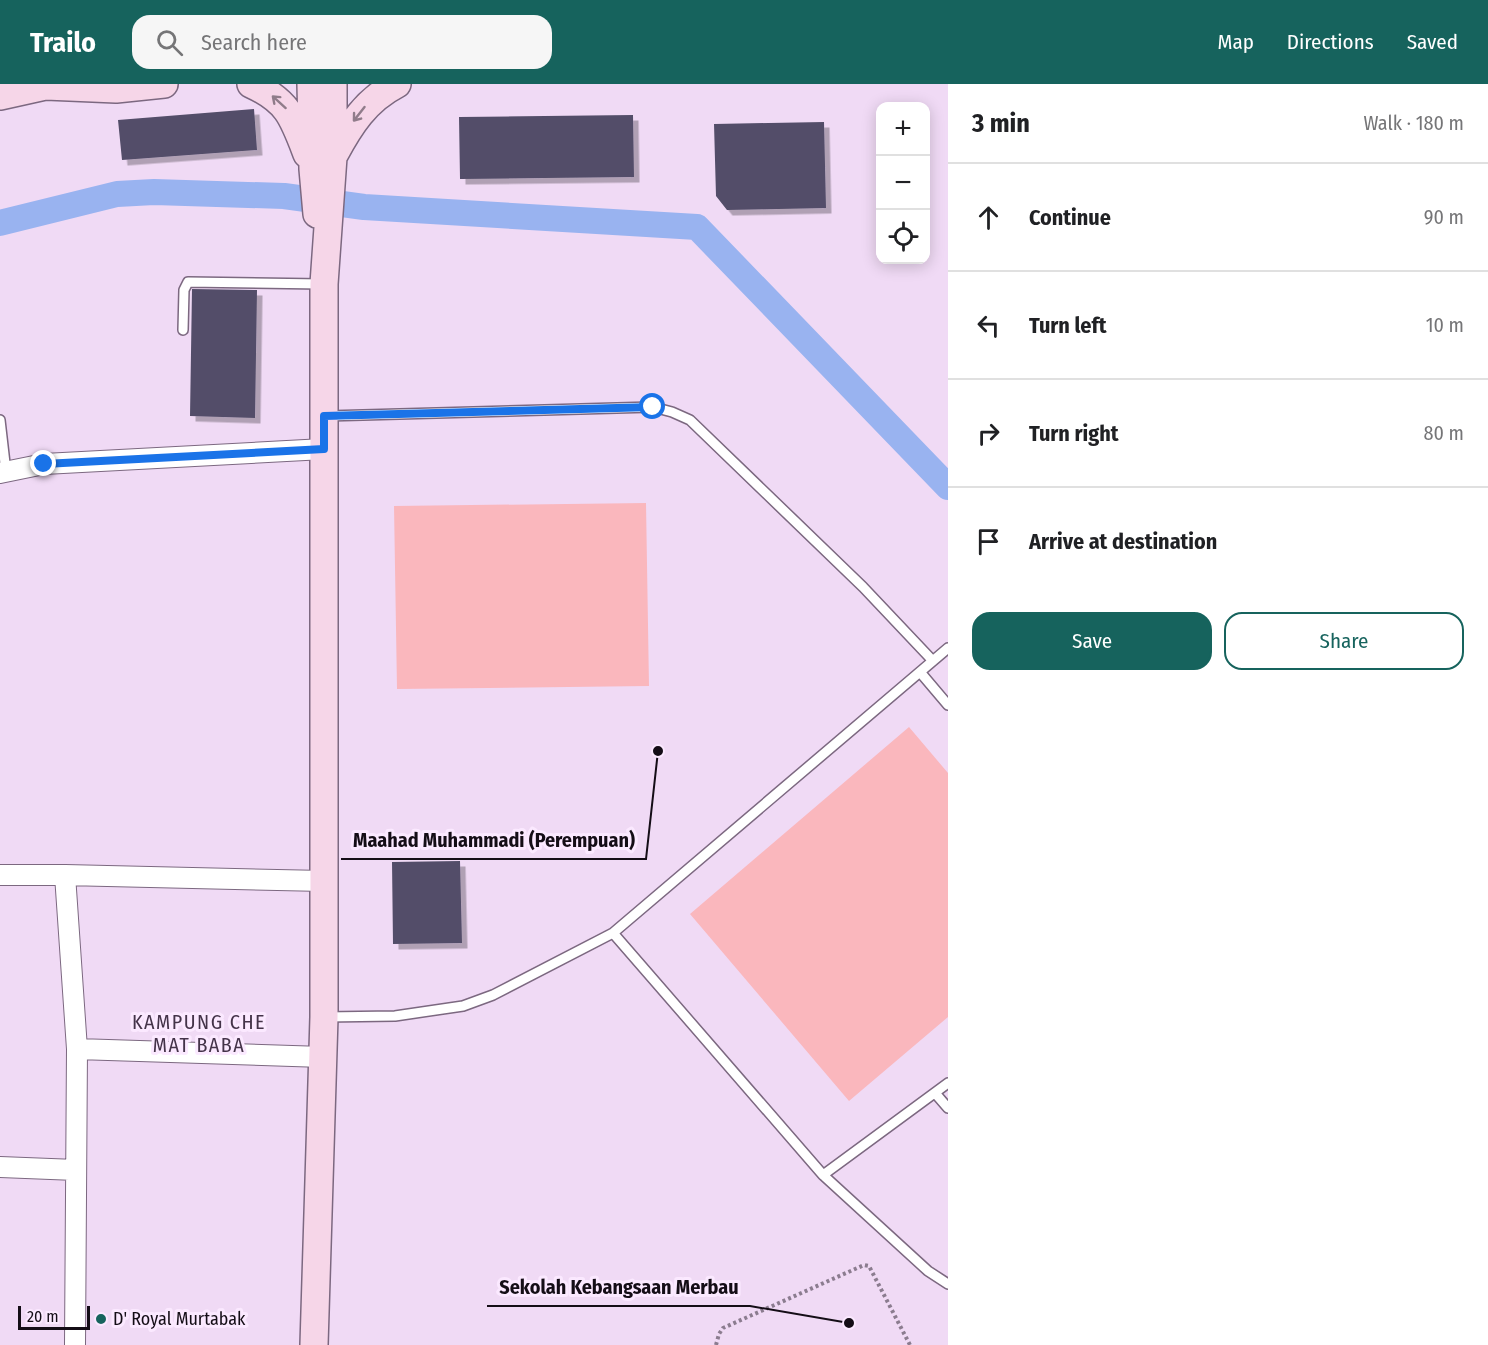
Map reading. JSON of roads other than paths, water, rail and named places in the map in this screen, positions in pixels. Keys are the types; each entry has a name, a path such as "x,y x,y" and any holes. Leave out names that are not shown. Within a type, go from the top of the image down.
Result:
{"main road":[{"path":"0,96 50,85 116,89 164,84"},
{"path":"251,84 273,96 287,109 323,170"},
{"path":"311,84 323,170"},
{"path":"314,1345 324,1017 323,170 333,84"},
{"path":"323,170 364,107 397,84"}],"street":[{"path":"3,472 44,464 324,449"},
{"path":"0,875 324,881"},
{"path":"65,875 77,1049 75,1345"},
{"path":"77,1049 323,1057"},
{"path":"0,1167 76,1170"}],"lane":[{"path":"183,330 184,290 188,282 324,284"},
{"path":"324,416 653,407 672,412 690,420 863,587 933,661"},
{"path":"0,420 3,472"},
{"path":"324,1017 395,1016 463,1006 493,994 613,933 948,648"},
{"path":"920,672 948,705"},
{"path":"613,933 823,1175 928,1271 948,1284"},
{"path":"823,1175 948,1083"},
{"path":"935,1093 948,1108"}],"waterway":[{"path":"0,223 117,194 154,192 284,196 364,207 697,227 948,487"}],"place":[{"name":"Maahad Muhammadi (Perempuan)","path":"658,751"},
{"name":"D' Royal Murtabak","path":"101,1319"},
{"name":"Sekolah Kebangsaan Merbau","path":"849,1323"}],"district":[{"name":"KAMPUNG CHE MAT BABA","path":"199,1034"}]}
